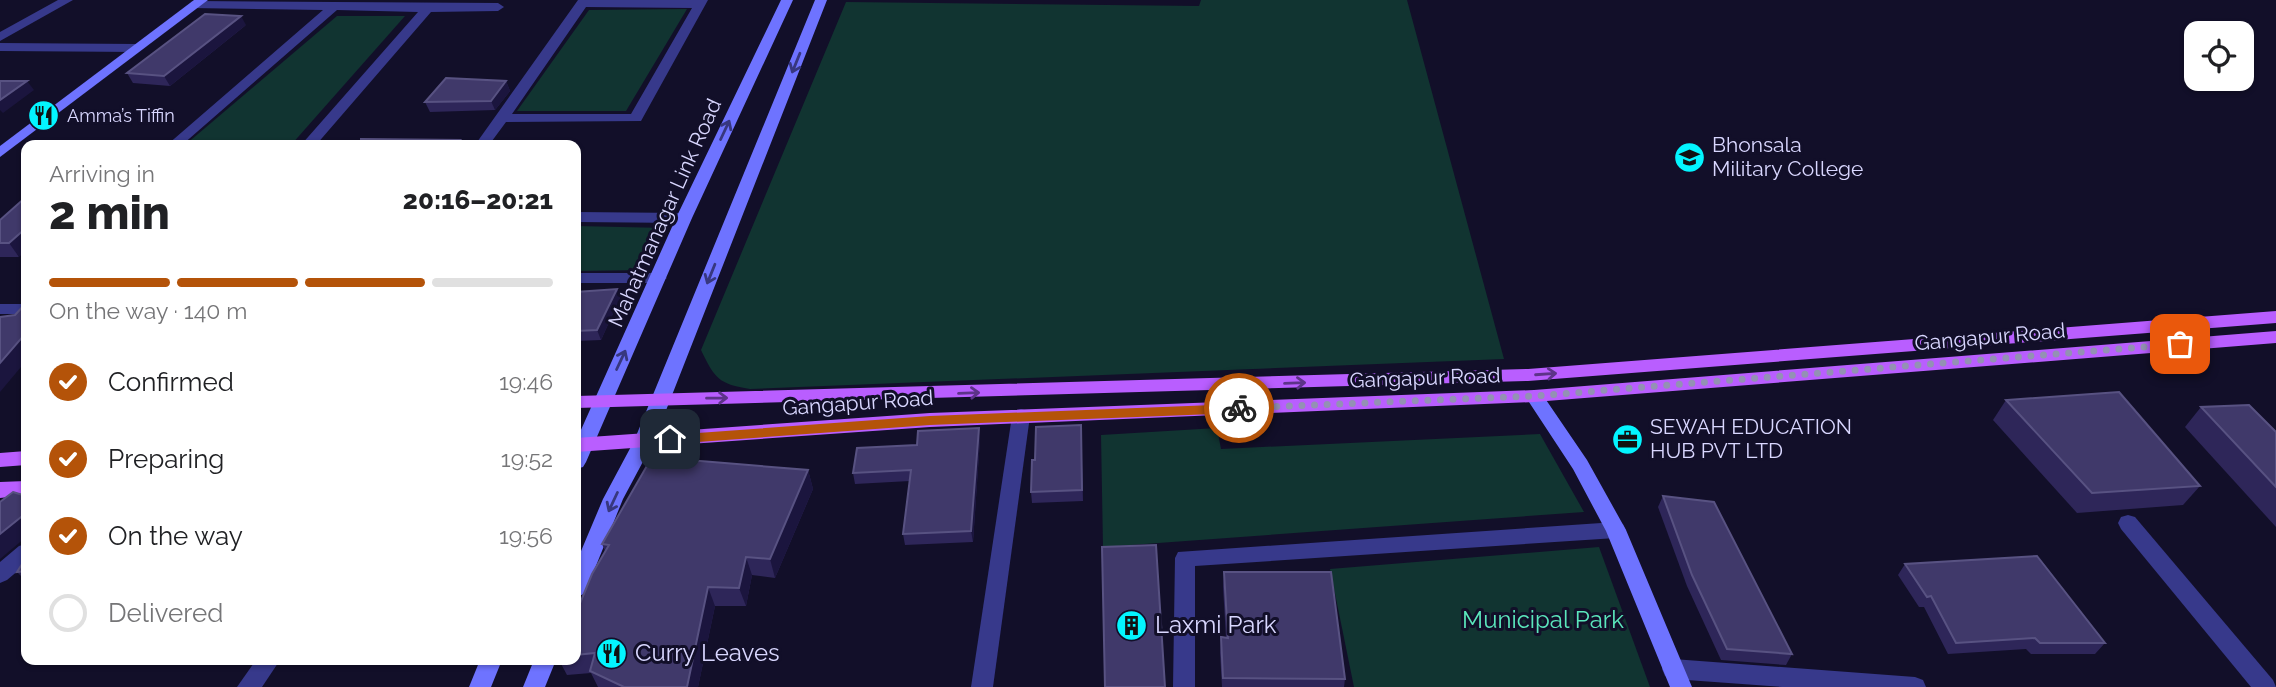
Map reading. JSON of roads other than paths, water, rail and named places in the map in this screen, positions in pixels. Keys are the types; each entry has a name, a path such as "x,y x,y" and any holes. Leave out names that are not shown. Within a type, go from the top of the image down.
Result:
{"main road":[{"name":"Mahatmanagar Link Road","path":"581,445 787,0"},
{"path":"581,576 613,499 644,441 821,0"},
{"path":"0,153 199,3"},
{"name":"Gangapur Road","path":"581,401 1528,375 2276,317"},
{"name":"Gangapur Road","path":"581,451 644,441 1021,416 1534,396 2276,337"},
{"path":"1534,396 1580,465 1616,530 1677,678"},
{"path":"0,460 21,458"},
{"path":"0,490 21,488"},
{"path":"480,687 489,665"},
{"path":"534,687 543,665"}],"street":[{"path":"0,37 67,0"},
{"path":"486,140 582,3 701,2 636,118 502,118"},
{"path":"199,3 333,8 498,7"},
{"path":"180,140 333,8"},
{"path":"312,140 429,8"},
{"path":"0,47 138,48"},
{"path":"581,217 684,218"},
{"path":"581,278 659,278"},
{"path":"0,309 21,309"},
{"path":"982,687 1021,416"},
{"path":"2128,523 2265,687"},
{"path":"1184,687 1185,558 1616,530"},
{"path":"0,574 21,555"},
{"path":"248,687 265,665"},
{"path":"1677,678 1915,687"}],"place":[{"name":"Amma’s Tiffin","path":"44,116"},
{"name":"Bhonsala Military College","path":"1689,157"},
{"name":"SEWAH EDUCATION HUB PVT LTD","path":"1627,439"},
{"name":"Laxmi Park","path":"1132,625"},
{"name":"Curry Leaves","path":"612,653"}],"park label":[{"name":"Municipal Park","path":"1543,620"}]}
